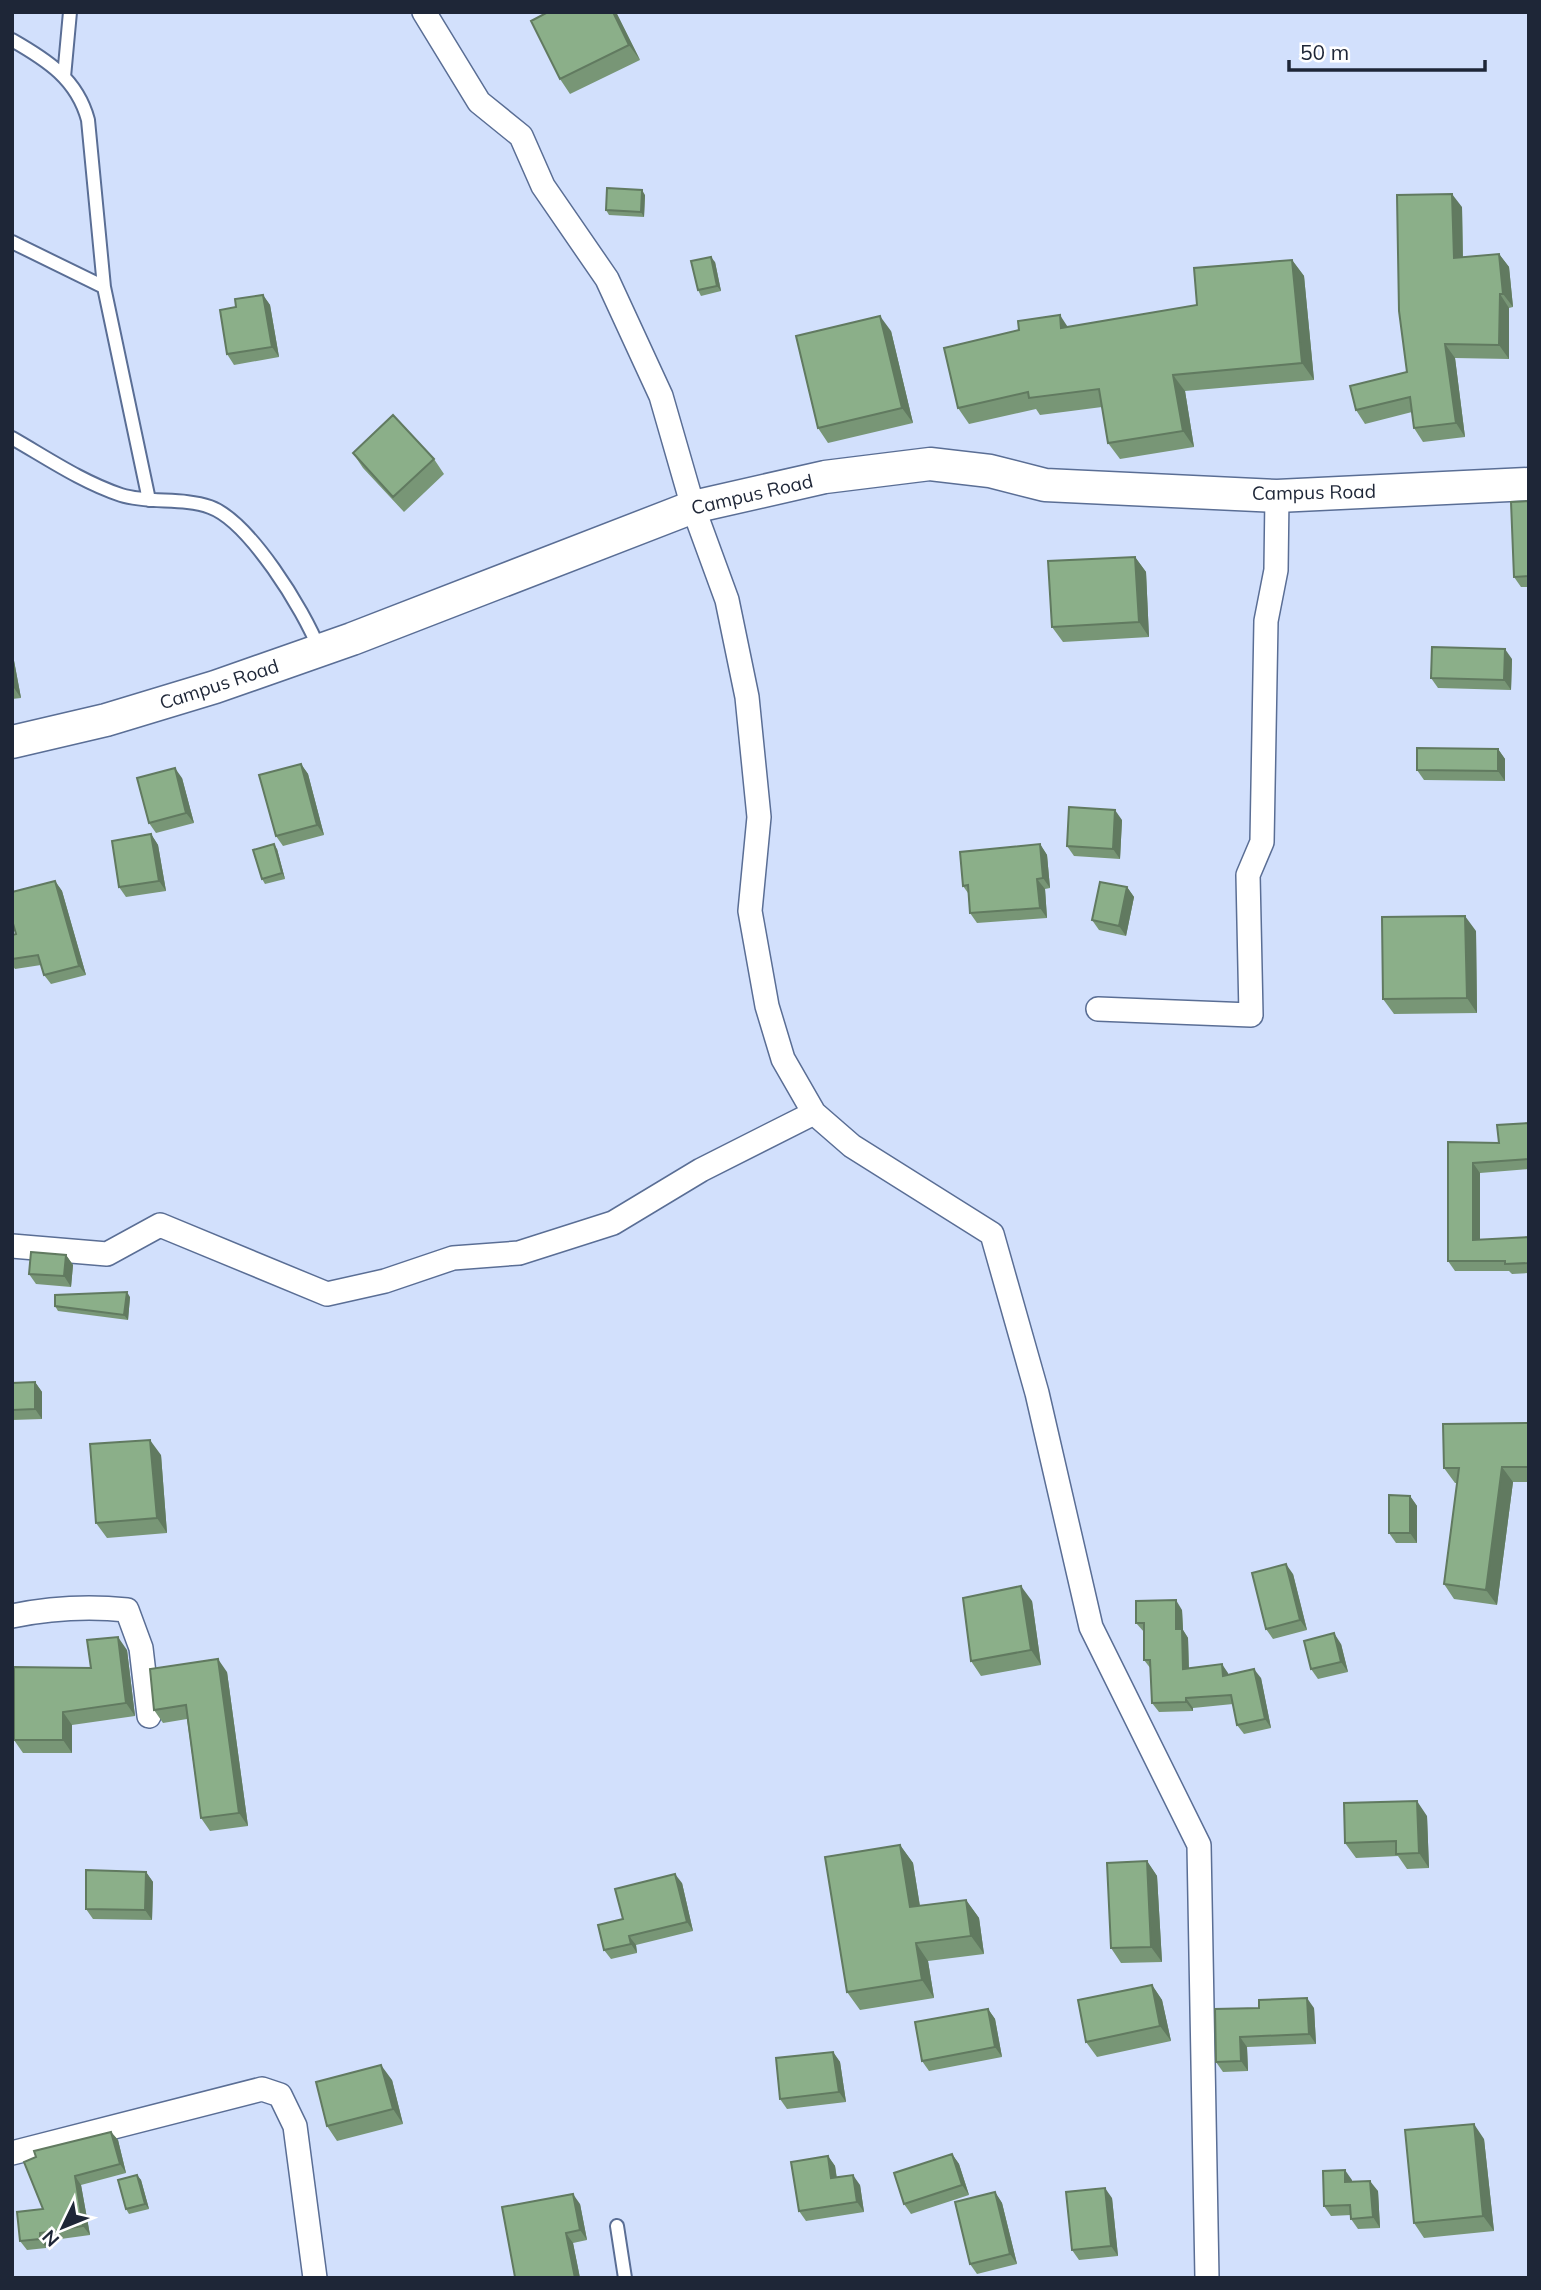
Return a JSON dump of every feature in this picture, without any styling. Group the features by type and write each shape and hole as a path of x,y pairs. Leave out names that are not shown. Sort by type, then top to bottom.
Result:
{"street":[{"path":"424,12 479,102 521,136 543,186 607,279 661,396 693,507 727,600 747,696 759,817 750,911 767,1006 783,1059 814,1113 852,1146 992,1234 1037,1393 1091,1627 1199,1845 1207,2278"},
{"name":"Campus Road","path":"12,741 106,720 215,687 319,651 693,507 825,477 930,464 990,471 1045,485 1277,496 1529,484"},
{"path":"1098,1009 1251,1015 1248,875 1262,842 1266,621 1276,570 1277,496"},
{"path":"12,1246 107,1254 160,1225 327,1294 385,1281 453,1258 519,1253 613,1223 701,1170 814,1113"},
{"path":"12,1616 57,1608 96,1606 127,1610 141,1648 149,1716"},
{"path":"12,2153 262,2089 281,2095 295,2126 315,2278"}],"lane":[{"path":"64,77 70,12"},
{"path":"12,40 50,62 83,101 88,120 104,287 149,500"},
{"path":"12,242 104,287"},
{"path":"12,438 88,480 122,495 149,500 183,501 211,508 244,530 299,608 319,651"},
{"path":"617,2226 625,2278"}],"building":[{"path":"548,12 613,12 629,45 560,79 531,21"},
{"path":"607,188 642,190 641,212 606,210"},
{"path":"1452,194 1454,258 1499,254 1503,294 1500,294 1499,345 1445,344 1456,423 1414,428 1410,397 1356,410 1350,386 1407,372 1399,311 1397,195"},
{"path":"711,257 717,286 698,290 691,261"},
{"path":"1292,260 1302,363 1173,375 1183,431 1108,443 1099,389 1029,398 1028,392 958,408 944,348 1019,330 1018,321 1060,315 1061,328 1197,305 1194,268"},
{"path":"263,295 272,347 227,354 220,310 236,307 235,299"},
{"path":"880,316 902,408 818,428 796,336"},
{"path":"393,415 434,459 393,497 353,453"},
{"path":"1529,501 1529,576 1514,577 1511,502"},
{"path":"1135,557 1139,622 1052,627 1048,561"},
{"path":"1432,647 1505,649 1504,680 1431,678"},
{"path":"1417,748 1498,749 1498,771 1417,770"},
{"path":"301,764 317,825 276,836 259,775"},
{"path":"175,768 186,813 149,823 137,778"},
{"path":"1069,807 1115,810 1113,849 1067,846"},
{"path":"151,834 159,881 119,887 112,841"},
{"path":"274,844 282,873 262,879 253,850"},
{"path":"1040,844 1043,878 1037,879 1040,908 970,913 968,885 963,886 960,852"},
{"path":"55,881 79,966 44,975 38,955 12,959 12,935 16,934 12,920 12,892"},
{"path":"1100,882 1127,887 1119,926 1092,920"},
{"path":"1465,916 1467,998 1383,999 1382,917"},
{"path":"1529,1123 1529,1159 1473,1163 1473,1240 1529,1237 1529,1263 1448,1261 1448,1142 1499,1143 1497,1125"},
{"path":"31,1252 66,1255 64,1276 29,1274"},
{"path":"127,1292 124,1315 55,1306 55,1295"},
{"path":"35,1382 35,1409 12,1410 12,1383"},
{"path":"1529,1423 1529,1467 1502,1467 1486,1590 1444,1584 1459,1468 1444,1468 1443,1424"},
{"path":"150,1440 157,1518 96,1523 90,1444"},
{"path":"1389,1495 1410,1496 1410,1533 1389,1533"},
{"path":"1286,1564 1300,1620 1266,1629 1252,1573"},
{"path":"1021,1586 1031,1650 971,1661 963,1598"},
{"path":"1176,1600 1176,1629 1182,1629 1183,1669 1222,1664 1223,1676 1254,1669 1265,1719 1237,1725 1231,1695 1186,1698 1186,1702 1152,1703 1150,1660 1144,1660 1144,1623 1136,1623 1136,1601"},
{"path":"1334,1633 1341,1662 1311,1669 1304,1641"},
{"path":"118,1637 126,1703 63,1712 63,1740 14,1740 14,1667 91,1668 87,1640"},
{"path":"218,1659 239,1813 201,1818 186,1705 154,1710 150,1669"},
{"path":"1417,1801 1419,1853 1396,1854 1396,1841 1345,1843 1344,1803"},
{"path":"900,1845 910,1907 966,1900 971,1936 916,1943 922,1980 847,1992 825,1857"},
{"path":"1147,1861 1151,1947 1111,1948 1107,1863"},
{"path":"86,1870 146,1872 145,1910 86,1909"},
{"path":"675,1874 687,1922 629,1936 631,1944 604,1950 598,1925 623,1919 615,1889"},
{"path":"1152,1985 1160,2026 1086,2042 1078,2000"},
{"path":"1307,1998 1309,2034 1240,2037 1241,2061 1216,2062 1215,2009 1259,2008 1259,2000"},
{"path":"988,2009 995,2047 922,2061 915,2022"},
{"path":"833,2052 839,2092 780,2099 776,2058"},
{"path":"381,2065 393,2109 327,2126 316,2082"},
{"path":"1474,2124 1483,2216 1414,2223 1405,2130"},
{"path":"111,2132 120,2164 75,2176 83,2226 40,2233 40,2239 20,2241 17,2212 43,2209 24,2162 36,2157 34,2151"},
{"path":"952,2154 962,2185 904,2204 894,2173"},
{"path":"828,2156 831,2178 853,2175 857,2202 799,2211 791,2162"},
{"path":"1345,2170 1345,2182 1370,2181 1373,2217 1351,2219 1350,2205 1324,2206 1323,2171"},
{"path":"137,2175 145,2204 126,2209 118,2180"},
{"path":"1105,2188 1111,2246 1072,2250 1066,2192"},
{"path":"995,2192 1010,2254 970,2264 955,2202"},
{"path":"573,2194 580,2230 566,2233 575,2278 512,2278 515,2277 502,2207"}]}
